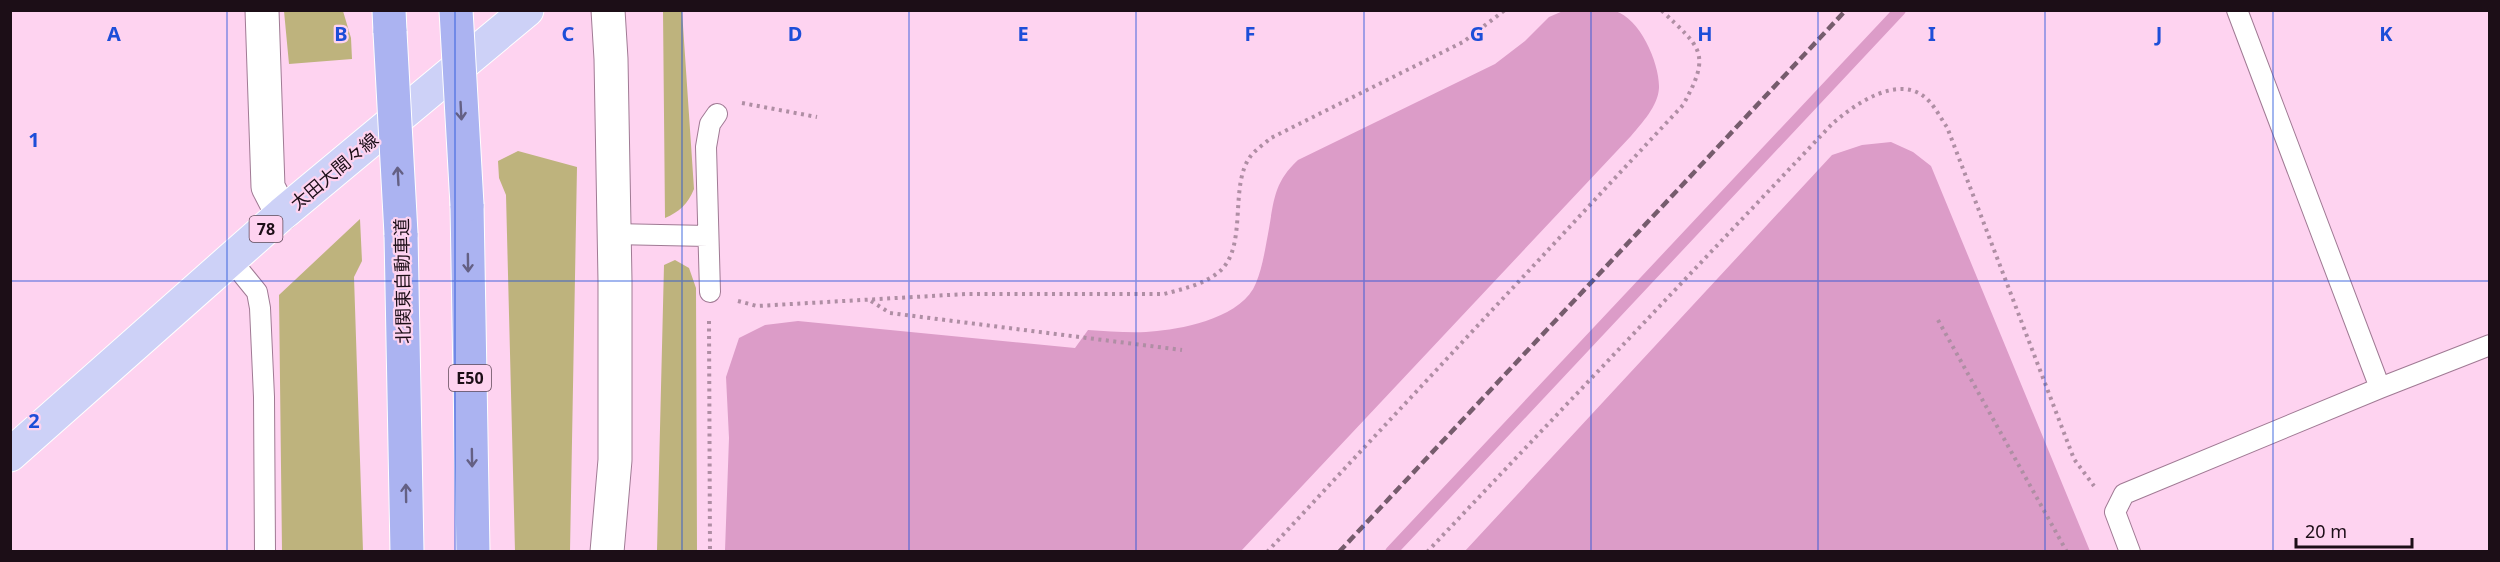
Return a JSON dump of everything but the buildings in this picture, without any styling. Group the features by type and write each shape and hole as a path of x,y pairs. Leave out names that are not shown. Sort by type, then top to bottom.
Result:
{"highway":[{"name":"E50","path":"456,10 467,205 473,552"},
{"name":"北関東自動車道","path":"390,21 401,234 407,552"}],"main road":[{"name":"太田大間々線","path":"10,454 282,214 527,10"}],"street":[{"path":"262,10 268,187 282,214"},
{"path":"607,552 615,460 615,281 608,10"}],"lane":[{"path":"2237,10 2380,388"},
{"path":"710,292 706,147 710,124 717,114"},
{"path":"613,234 708,236"},
{"path":"231,261 256,292 260,308 264,397 265,552"},
{"path":"2130,552 2115,512 2124,494 2490,345"}],"path":[{"path":"711,552 710,292 757,306 966,294 1164,294 1207,280 1221,271 1230,256 1243,175 1250,157 1270,138 1463,42 1505,10"},
{"path":"1267,552 1683,105 1696,81 1700,58 1693,39 1661,10"},
{"path":"1427,552 1832,124 1851,107 1894,90 1910,90 1928,99 1947,127 2074,459 2091,484 2119,504"},
{"path":"717,114 731,105 744,102 818,117"},
{"path":"869,300 890,314 1182,350"},
{"path":"1938,320 2067,552"}],"shaded area":[{"path":"1589,9 1615,11 1633,23 1647,43 1656,67 1659,88 1653,108 1631,136 1241,551 725,551 729,438 726,377 739,338 765,325 798,321 1075,348 1088,330 1148,332 1184,327 1213,318 1239,304 1256,283 1279,185 1298,160 1495,64 1525,41 1549,17 1563,11"},
{"path":"284,11 343,11 351,38 352,59 289,64"},
{"path":"663,11 682,11 694,189 683,207 665,218"},
{"path":"1891,142 1913,152 1931,166 2090,551 1465,551 1832,155 1862,145"},
{"path":"518,151 577,167 570,551 515,551 506,195 499,178 498,161"},
{"path":"360,219 362,261 354,277 363,551 282,551 279,295"},
{"path":"675,260 689,268 696,288 697,551 657,551 664,265"}],"waterway":[{"path":"1391,552 1900,10"}],"railway":[{"path":"1339,552 1846,10"}]}
